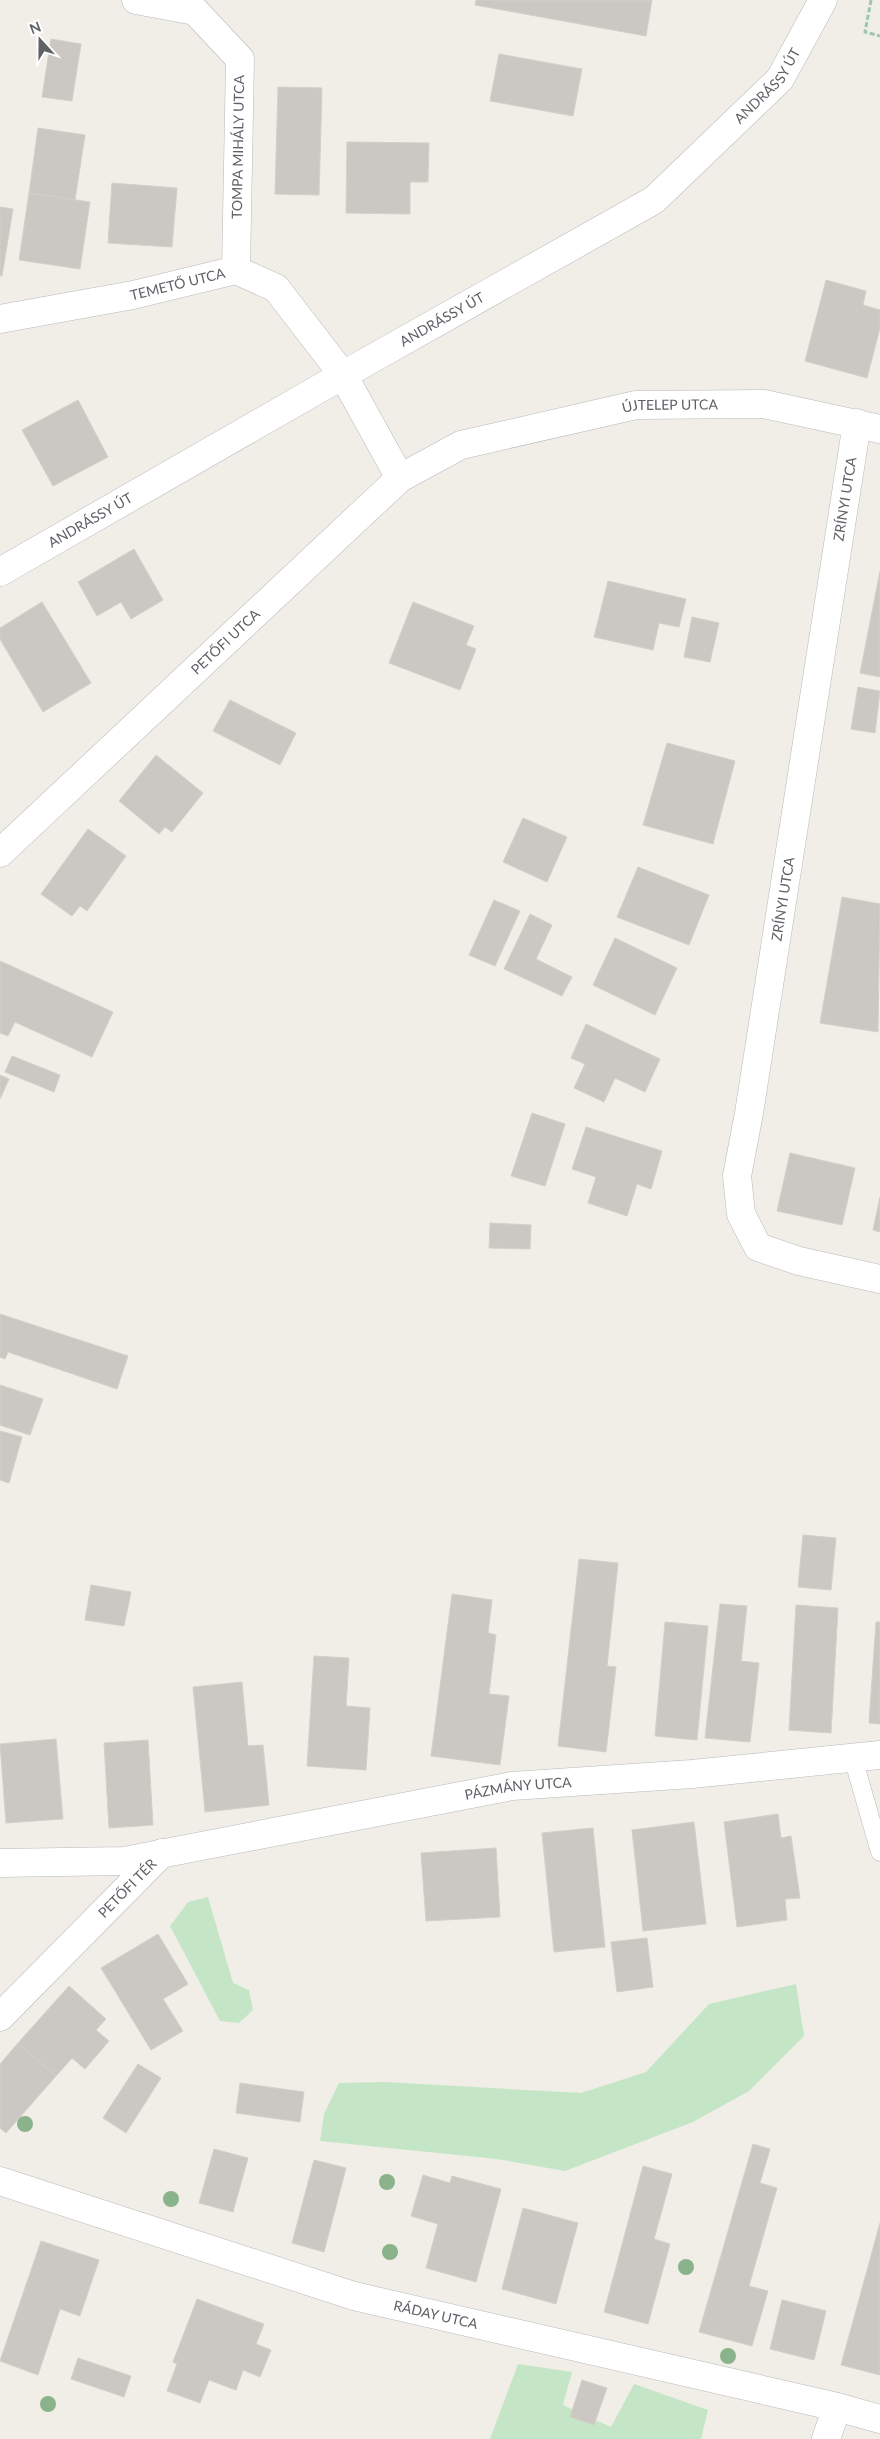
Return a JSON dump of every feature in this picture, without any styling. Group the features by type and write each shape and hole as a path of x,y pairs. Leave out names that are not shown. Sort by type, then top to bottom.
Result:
{"street":[{"name":"TOMPA MIHÁLY UTCA","path":"136,0 195,11 240,59 236,270"},
{"name":"ANDRÁSSY ÚT","path":"0,572 343,375 654,200 780,79 823,0"},
{"name":"TEMETŐ UTCA","path":"0,319 133,295 236,270 276,288 343,375 400,478"},
{"name":"ÚJTELEP UTCA","path":"461,445 636,405 764,404 868,426"},
{"name":"ZRÍNYI UTCA","path":"868,426 738,1176 740,1214 758,1246 799,1261 880,1279"},
{"name":"PETŐFI UTCA","path":"0,853 400,478 461,445"},
{"name":"PÁZMÁNY UTCA","path":"162,1853 334,1822 512,1786 692,1774 880,1755"},
{"name":"PETŐFI TÉR","path":"0,1863 124,1861 162,1853"},
{"name":"PETŐFI TÉR","path":"0,2017 162,1853"},
{"name":"RÁDAY UTCA","path":"0,2181 354,2296 837,2407 880,2419"},
{"path":"826,2439 837,2407"}],"lane":[{"path":"853,1758 880,1852"}],"path":[{"path":"871,0 865,32 880,36"}],"green space":[{"path":"208,1897 233,1983 249,1990 253,2010 239,2023 220,2021 170,1926 188,1902"},
{"path":"796,1984 804,2036 749,2091 693,2122 565,2171 497,2159 320,2141 324,2114 339,2083 385,2082 581,2093 646,2072 709,2004"},
{"path":"518,2364 572,2372 563,2405 611,2427 634,2384 708,2410 701,2439 490,2439"}],"building":[{"path":"476,0 652,0 646,36 475,5"},
{"path":"51,39 81,44 72,101 42,97"},
{"path":"499,54 582,69 573,116 490,101"},
{"path":"278,87 322,88 319,195 275,194"},
{"path":"38,128 85,135 75,200 29,193"},
{"path":"347,142 429,143 428,182 410,182 410,214 346,213"},
{"path":"112,183 177,188 172,247 108,243"},
{"path":"29,193 90,202 80,269 19,260"},
{"path":"0,207 13,209 2,276 0,276"},
{"path":"826,280 866,291 863,305 880,310 880,328 867,378 805,361"},
{"path":"78,400 108,457 53,486 22,430"},
{"path":"134,549 163,600 131,619 121,602 97,616 78,582"},
{"path":"880,571 880,677 860,673"},
{"path":"608,581 686,599 679,627 659,623 653,650 594,637"},
{"path":"42,602 91,683 43,712 0,639 0,628"},
{"path":"413,602 474,626 466,645 476,649 460,690 389,663"},
{"path":"692,617 719,623 710,662 684,657"},
{"path":"858,687 880,691 875,733 851,729"},
{"path":"230,700 296,733 280,765 213,731"},
{"path":"667,743 735,761 713,844 643,825"},
{"path":"156,755 203,793 172,832 165,827 159,834 119,801"},
{"path":"523,818 567,837 547,882 503,862"},
{"path":"88,829 126,856 87,911 80,906 72,916 41,894"},
{"path":"638,867 709,895 689,945 617,917"},
{"path":"842,897 880,904 878,1032 820,1023"},
{"path":"494,900 520,911 495,966 469,955"},
{"path":"530,914 552,925 536,959 572,977 562,996 504,969"},
{"path":"615,938 677,968 655,1015 593,985"},
{"path":"0,961 113,1012 92,1057 15,1022 8,1036 0,1033"},
{"path":"586,1024 660,1059 645,1092 615,1078 604,1102 574,1088 585,1064 571,1058"},
{"path":"12,1056 60,1075 54,1092 5,1072"},
{"path":"0,1075 9,1079 0,1099"},
{"path":"532,1113 565,1124 545,1186 511,1176"},
{"path":"586,1127 662,1151 651,1189 637,1184 627,1216 588,1203 596,1177 572,1169"},
{"path":"790,1153 855,1168 842,1225 777,1211"},
{"path":"880,1197 880,1232 873,1230"},
{"path":"490,1223 531,1225 530,1249 489,1248"},
{"path":"0,1314 128,1356 117,1389 8,1352 5,1359 0,1357"},
{"path":"0,1385 43,1399 30,1435 0,1425"},
{"path":"0,1431 22,1437 9,1483 0,1480"},
{"path":"803,1535 836,1538 831,1590 798,1587"},
{"path":"579,1559 618,1563 607,1666 616,1667 606,1752 558,1746"},
{"path":"91,1585 131,1592 124,1626 85,1620"},
{"path":"452,1594 492,1600 488,1633 496,1635 489,1694 509,1696 500,1765 431,1756"},
{"path":"720,1604 747,1606 741,1661 759,1663 750,1742 705,1738"},
{"path":"796,1605 838,1608 831,1733 789,1730"},
{"path":"665,1622 708,1626 697,1740 655,1736"},
{"path":"876,1622 880,1622 880,1724 869,1723"},
{"path":"314,1656 349,1658 346,1706 370,1708 366,1770 307,1766"},
{"path":"242,1682 248,1746 263,1745 269,1805 205,1812 193,1687"},
{"path":"56,1739 63,1819 6,1823 0,1744"},
{"path":"148,1740 153,1825 109,1828 104,1743"},
{"path":"778,1814 781,1838 791,1836 800,1898 785,1899 787,1920 737,1927 724,1822"},
{"path":"694,1822 706,1924 643,1931 632,1830"},
{"path":"593,1828 605,1947 554,1952 542,1833"},
{"path":"496,1848 500,1917 426,1921 421,1853"},
{"path":"158,1934 188,1984 163,1999 183,2031 151,2050 101,1968"},
{"path":"647,1938 653,1987 617,1992 611,1942"},
{"path":"69,1986 106,2019 96,2030 109,2041 85,2069 72,2058 56,2076 18,2043"},
{"path":"18,2043 56,2076 6,2133 0,2128 0,2064"},
{"path":"138,2064 161,2078 126,2133 103,2118"},
{"path":"240,2083 304,2092 300,2122 236,2113"},
{"path":"753,2144 770,2149 760,2183 777,2188 749,2286 768,2291 752,2346 699,2332"},
{"path":"214,2149 248,2158 233,2212 199,2203"},
{"path":"314,2160 346,2168 324,2252 292,2243"},
{"path":"643,2166 672,2174 654,2239 670,2244 648,2324 604,2312"},
{"path":"423,2175 450,2183 452,2176 501,2189 476,2282 426,2268 438,2224 411,2216"},
{"path":"523,2208 578,2223 556,2304 502,2289"},
{"path":"880,2223 880,2375 841,2365"},
{"path":"41,2241 99,2260 80,2316 60,2309 38,2375 0,2361"},
{"path":"197,2299 264,2324 256,2344 271,2350 260,2377 243,2370 236,2390 209,2380 200,2403 167,2391 177,2364 173,2362"},
{"path":"782,2300 826,2311 814,2360 770,2349"},
{"path":"78,2358 131,2376 124,2397 71,2379"},
{"path":"582,2380 607,2388 594,2425 570,2417"}]}
